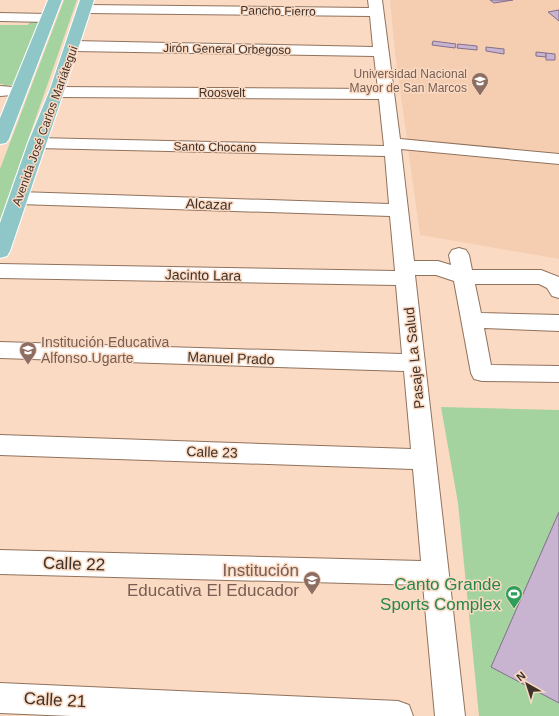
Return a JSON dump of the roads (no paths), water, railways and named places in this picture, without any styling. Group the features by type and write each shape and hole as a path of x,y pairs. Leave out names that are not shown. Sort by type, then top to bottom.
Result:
{"main road":[{"path":"0,139 55,0"},
{"name":"Avenida José Carlos Mariátegui","path":"0,251 37,143 57,92 86,4"}],"street":[{"name":"Pancho Fierro","path":"86,4 375,6"},
{"name":"Pasaje La Salud","path":"375,6 393,147 450,716"},
{"path":"0,17 48,18"},
{"name":"Jirón General Orbegoso","path":"73,46 381,52"},
{"path":"0,91 19,91"},
{"name":"Roosvelt","path":"57,92 387,94"},
{"name":"Santo Chocano","path":"37,143 393,147 559,158"},
{"name":"Alcazar","path":"19,198 399,210"},
{"path":"459,255 482,373 559,374"},
{"name":"Jacinto Lara","path":"0,271 406,273 438,268 463,277 541,277 552,281 558,286 559,291"},
{"path":"472,320 559,323"},
{"name":"Manuel Prado","path":"0,350 415,363"},
{"name":"Calle 23","path":"0,445 424,459"},
{"name":"Calle 22","path":"0,562 436,573"},
{"name":"Calle 21","path":"0,698 398,716"}],"place":[{"name":"Universidad Nacional Mayor de San Marcos","path":"480,96"},
{"name":"Institución Educativa Alfonso Ugarte","path":"28,365"},
{"name":"Institución Educativa El Educador","path":"312,595"},
{"name":"Canto Grande Sports Complex","path":"514,609"}]}
